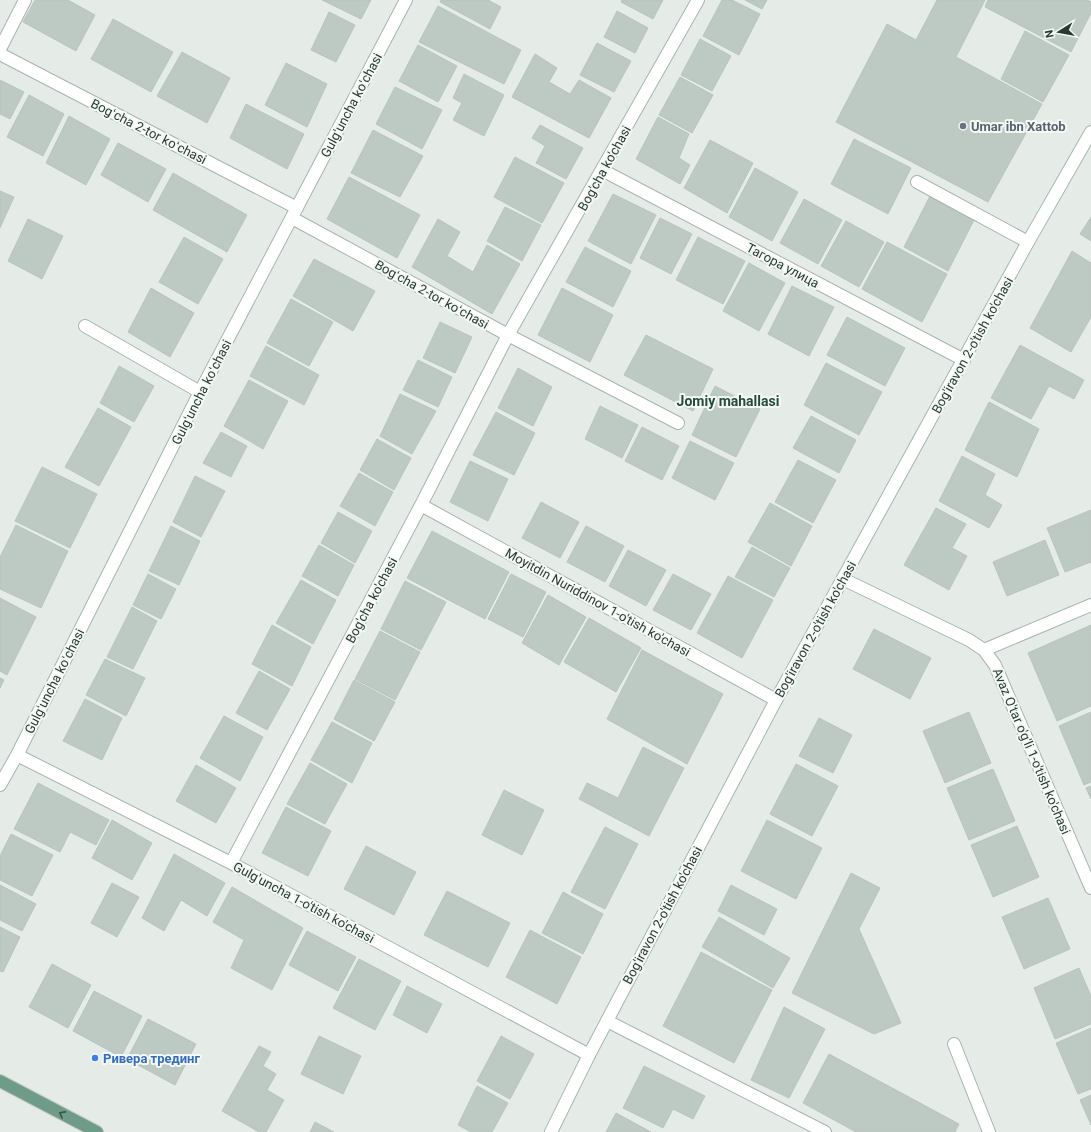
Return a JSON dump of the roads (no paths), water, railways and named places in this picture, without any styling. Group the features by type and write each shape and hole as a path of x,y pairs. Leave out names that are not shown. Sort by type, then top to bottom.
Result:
{"main road":[{"path":"0,1081 97,1132"}],"street":[{"path":"0,49 25,0"},
{"name":"Gulgʻuncha koʻchasi","path":"0,785 17,755 200,392 406,0"},
{"name":"Bog'cha ko'chasi","path":"231,863 421,505 508,335 698,0"},
{"name":"Bogʻcha 2-tor koʻchasi","path":"0,54 295,213 508,335"},
{"name":"Bog'iravon 2-o'tish ko'chasi","path":"551,1132 607,1020 776,700 1028,242 1091,132"},
{"name":"Тагора улица","path":"602,170 964,360"},
{"path":"917,182 1028,242"},
{"path":"85,326 200,392"},
{"path":"508,335 678,423"},
{"name":"Moyitdin Nuriddinov 1-o'tish ko'chasi","path":"421,505 776,700"},
{"name":"Avaz O'tar o'g'li 1-o'tish ko'chasi","path":"843,579 969,640 984,650 995,665 1091,888"},
{"path":"984,650 1091,605"},
{"name":"Gulg'uncha 1-o'tish ko'chasi","path":"17,755 231,863 589,1055"},
{"path":"607,1020 825,1132"},
{"path":"954,1044 989,1132"}],"place":[{"name":"Umar ibn Xattob","path":"963,126"},
{"name":"Ривера трединг","path":"95,1058"}],"district":[{"name":"Jomiy mahallasi","path":"728,401"}]}
